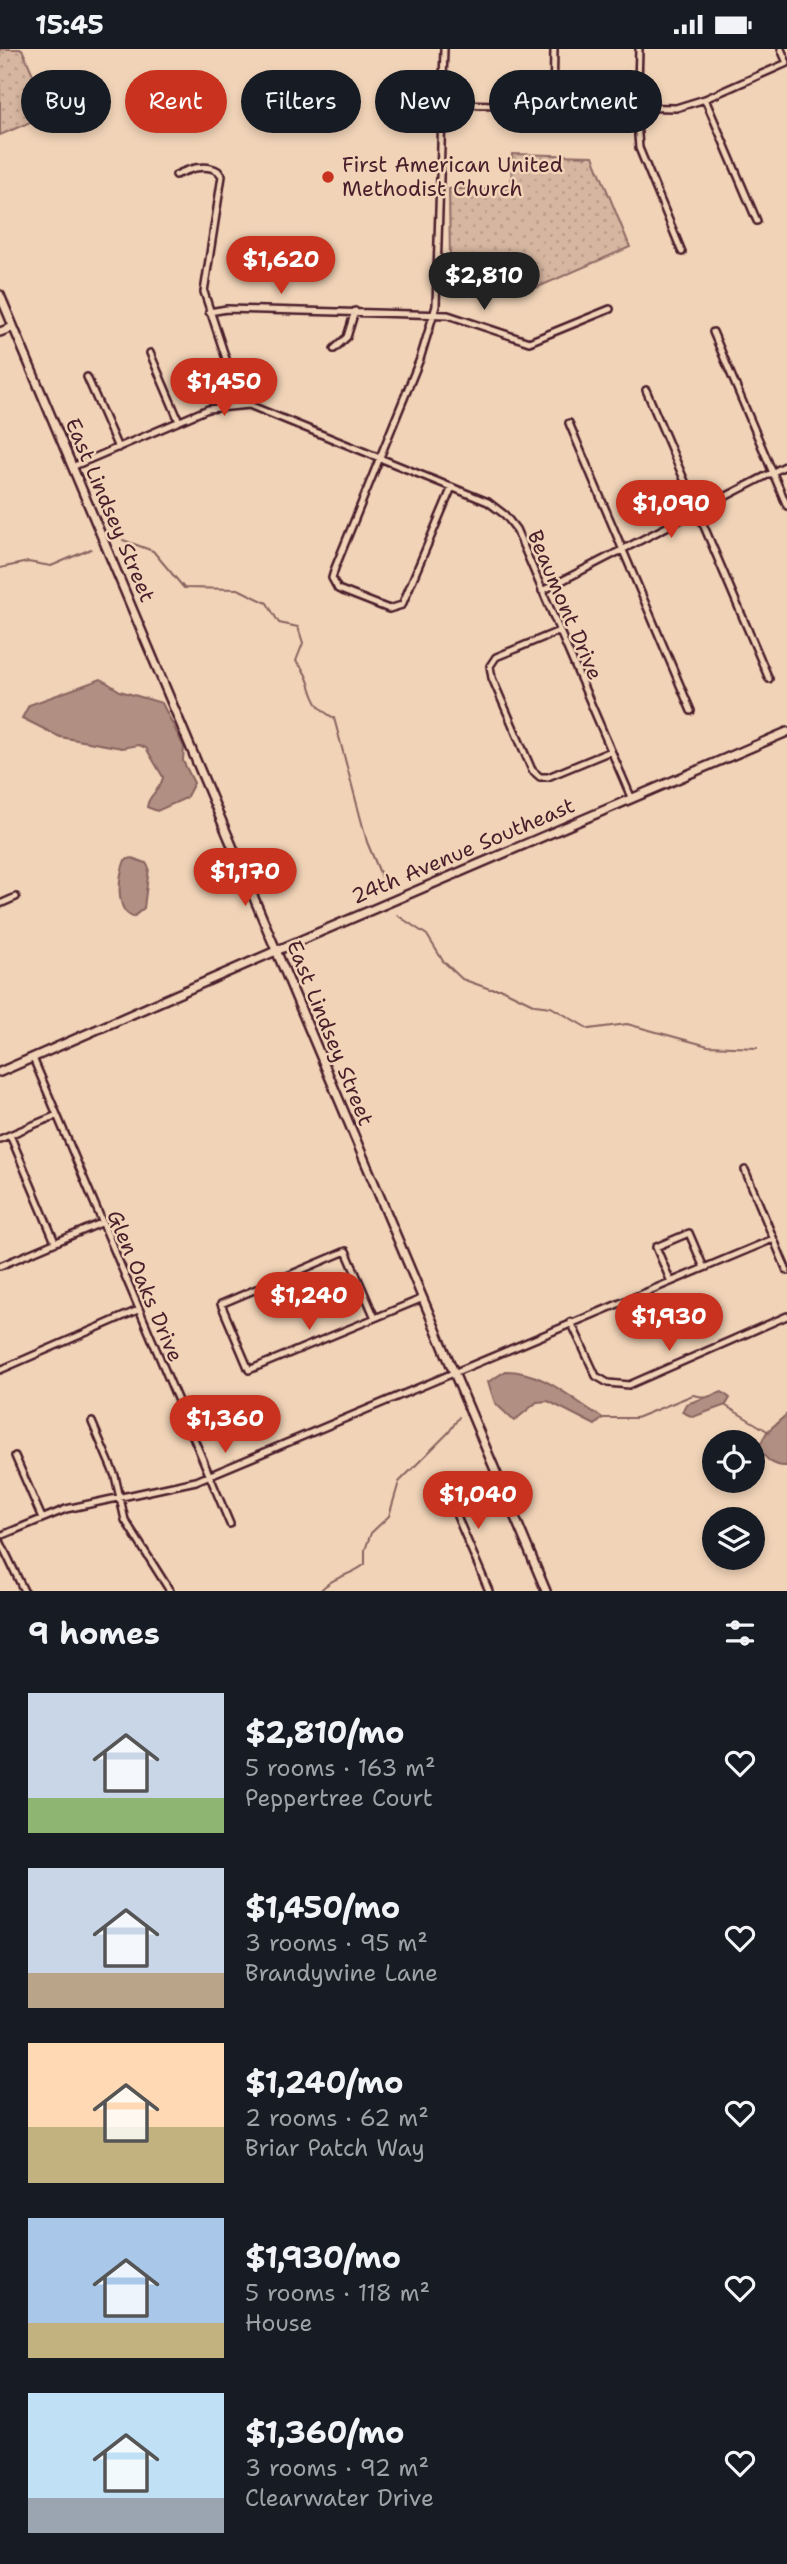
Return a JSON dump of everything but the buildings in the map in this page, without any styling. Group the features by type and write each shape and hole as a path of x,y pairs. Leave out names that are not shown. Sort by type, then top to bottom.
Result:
{"street":[{"path":"443,70 444,49"},
{"path":"554,49 554,70"},
{"path":"639,49 639,70"},
{"path":"662,108 676,108 705,99 787,63 781,49"},
{"path":"705,99 757,221"},
{"path":"441,133 434,314 427,339 333,574 338,589 389,609 402,605 452,487"},
{"path":"640,133 641,156 682,252"},
{"path":"72,467 214,407 234,404 231,374 204,292 222,176 218,170 208,167 190,169 176,175"},
{"name":"East Lindsey Street","path":"0,295 546,1591"},
{"path":"209,312 228,309 434,314 459,317 510,338 529,342 610,309"},
{"path":"334,349 347,337 355,311"},
{"path":"0,332 13,327"},
{"path":"713,332 787,506"},
{"path":"150,353 179,421"},
{"path":"87,377 117,448"},
{"path":"646,390 769,679"},
{"name":"Beaumont Drive","path":"234,404 254,406 379,456 488,502 505,515 516,529 631,797"},
{"path":"569,423 691,711"},
{"path":"542,591 787,465"},
{"path":"559,631 493,660 490,674 532,770 540,777 548,777 611,751"},
{"name":"24th Avenue Southeast","path":"0,1072 631,797 787,732"},
{"path":"0,904 16,897"},
{"name":"Glen Oaks Drive","path":"33,1058 230,1524"},
{"path":"0,1139 57,1115"},
{"path":"10,1135 55,1242"},
{"path":"744,1170 787,1271"},
{"path":"0,1266 101,1223"},
{"path":"671,1282 656,1247 689,1233 704,1268"},
{"path":"0,1536 66,1509 185,1485 774,1239"},
{"path":"375,1318 346,1251 221,1304 249,1370 375,1318 421,1299"},
{"path":"0,1370 138,1310"},
{"path":"571,1322 596,1377 619,1386 629,1385 787,1316"},
{"path":"92,1422 113,1470 125,1520 170,1591"},
{"path":"15,1456 42,1518"},
{"path":"440,1495 450,1500 489,1591"},
{"path":"0,1541 24,1591"}],"shaded area":[{"path":"0,49 22,49 31,70 21,70 21,126 0,135"},
{"path":"512,154 593,156 630,247 529,291 450,263 449,189 511,189"},
{"path":"101,679 120,691 162,703 184,747 183,761 194,783 186,798 157,811 147,807 163,777 146,748 139,745 122,748 60,737 22,718 29,705"},
{"path":"132,858 146,863 149,868 144,908 133,917 123,907 120,891 125,860"},
{"path":"506,1371 520,1372 545,1381 603,1418 595,1425 548,1401 537,1402 514,1421 495,1403 488,1382"},
{"path":"722,1392 730,1398 726,1405 693,1417 682,1412 686,1404"},
{"path":"787,1414 787,1466 778,1465 765,1456 767,1432"}],"waterway":[{"path":"123,540 153,551 184,588 238,589 267,603 279,623 298,627 303,643 296,661 307,677 318,705 334,718 367,842 385,885"},
{"path":"0,568 28,562 51,566 91,549"},
{"path":"397,915 427,935 443,961 462,979 490,989 502,989 535,1005 551,1007 589,1029 627,1024 708,1046 757,1048"},
{"path":"603,1418 636,1418 693,1395 704,1397"},
{"path":"726,1406 769,1432"},
{"path":"320,1591 365,1564 365,1550 371,1533 389,1516 399,1482 449,1432 459,1417"}],"place":[{"name":"First American United Methodist Church","path":"328,177"}]}
